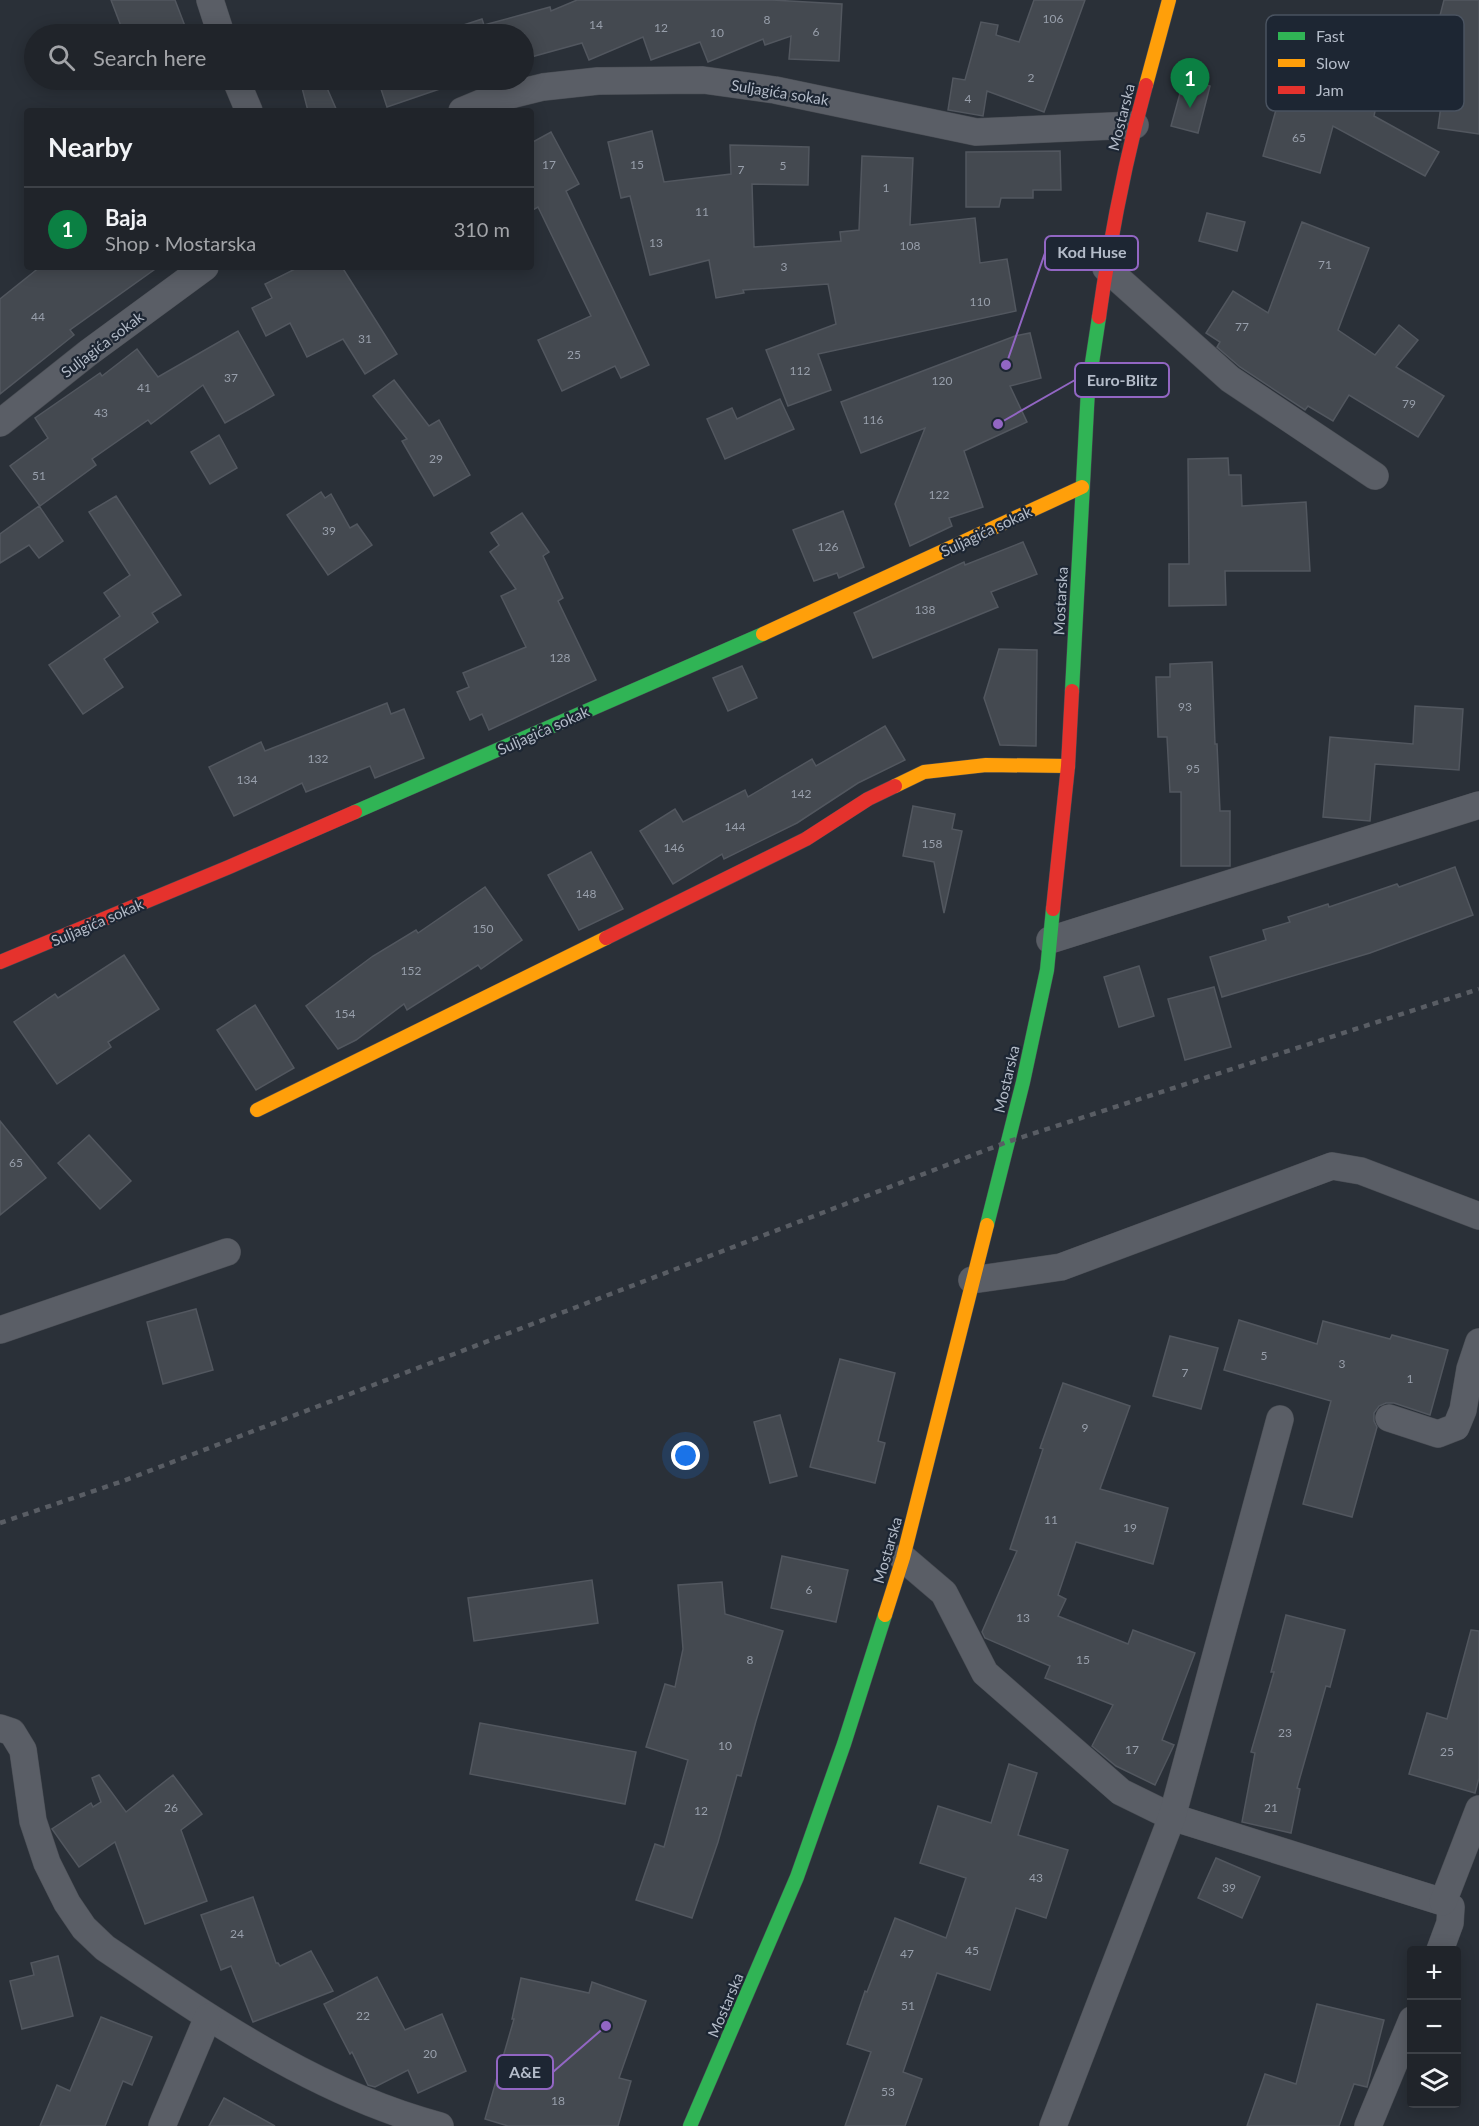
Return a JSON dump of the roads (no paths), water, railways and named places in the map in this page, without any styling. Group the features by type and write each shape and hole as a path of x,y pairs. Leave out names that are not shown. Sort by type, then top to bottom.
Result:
{"main road":[{"name":"Mostarska","path":"690,2126 797,1877 844,1744 903,1558 1023,1082 1047,970 1068,766 1088,389 1106,268 1135,125 1169,0"},
{"name":"Suljagića sokak","path":"0,962 239,862 774,629 1082,487"},
{"path":"257,1110 806,839 868,799 924,772 986,765 1068,766"}],"street":[{"path":"210,0 218,24"},
{"name":"Suljagića sokak","path":"534,89 598,81 703,80 775,90 976,132 1135,125"},
{"path":"240,90 248,108"},
{"name":"Suljagića sokak","path":"469,108 486,101 531,90"},
{"path":"1106,268 1230,380 1375,476"},
{"name":"Suljagića sokak","path":"0,423 88,353 201,270"},
{"path":"1050,940 1479,805"},
{"path":"972,1280 1061,1267 1332,1166 1361,1171 1479,1216"},
{"path":"0,1330 227,1252"},
{"path":"1389,1418 1438,1434 1456,1427 1463,1410 1470,1369 1479,1342"},
{"path":"1053,2126 1172,1817 1280,1419"},
{"path":"903,1558 944,1593 985,1673 1121,1792 1172,1817 1443,1902 1451,1907 1450,1923 1441,1946"},
{"path":"0,1728 12,1732 23,1750 33,1821 47,1863 67,1903 84,1928 105,1948 262,2051 342,2092 440,2126"},
{"path":"1443,1902 1479,1809"},
{"path":"162,2126 208,2017"},
{"path":"1368,2126 1407,2032"}],"railway":[{"path":"0,1523 123,1481 1007,1142 1479,989"}],"place":[{"name":"Baja","path":"1190,108"},
{"name":"Kod Huse","path":"1006,365"},
{"name":"Euro-Blitz","path":"998,424"},
{"name":"A&E","path":"606,2026"}]}
